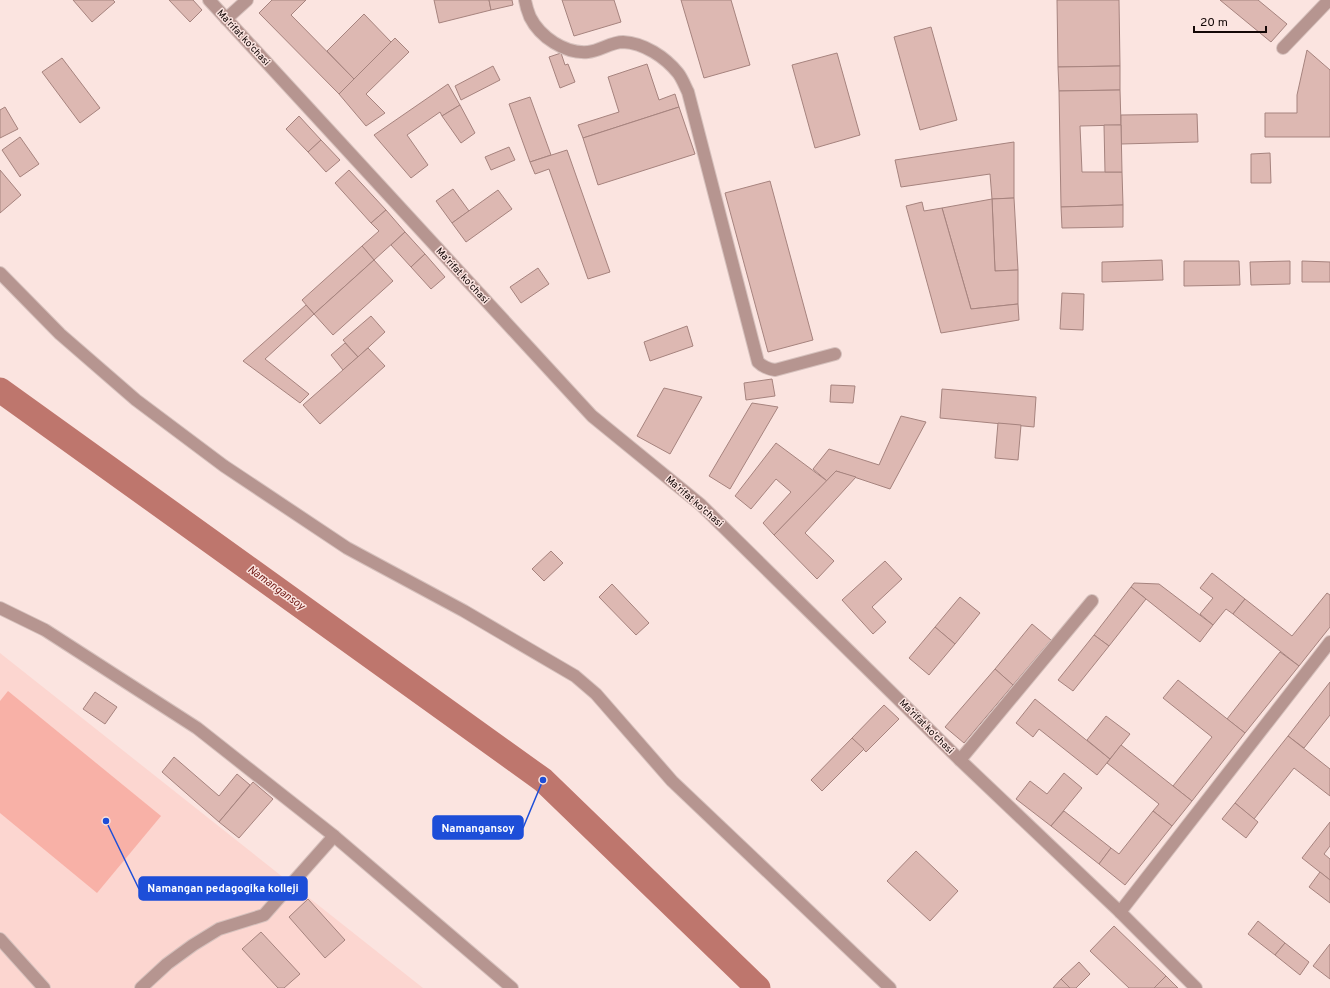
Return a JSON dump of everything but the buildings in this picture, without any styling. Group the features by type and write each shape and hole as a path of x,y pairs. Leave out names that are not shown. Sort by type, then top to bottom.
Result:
{"street":[{"name":"Maʼrifat ko'chasi","path":"209,0 592,416 701,505 960,760 1120,912 1196,988"},
{"path":"226,19 247,0"},
{"path":"525,0 531,18 542,32 559,46 587,52 623,42 654,51 678,73 688,92 758,362 762,366 775,370 835,354"},
{"path":"1283,48 1329,0"},
{"path":"0,272 60,334 136,400 224,466 347,548 464,611 575,676 596,694 672,781 890,988"},
{"path":"960,760 1092,601"},
{"path":"0,608 45,630 197,728 334,836 512,988"},
{"path":"1120,912 1330,642"},
{"path":"141,988 174,959 219,929 264,915 334,836"},
{"path":"0,939 44,988"}],"shaded area":[{"path":"0,653 423,988 0,988"},
{"path":"8,691 161,816 97,893 0,813 0,701"}],"waterway":[{"name":"Namangansoy","path":"0,390 543,780 758,988"}],"place":[{"name":"Namangansoy","path":"543,780"},
{"name":"Namangan pedagogika kolleji","path":"106,821"}]}
